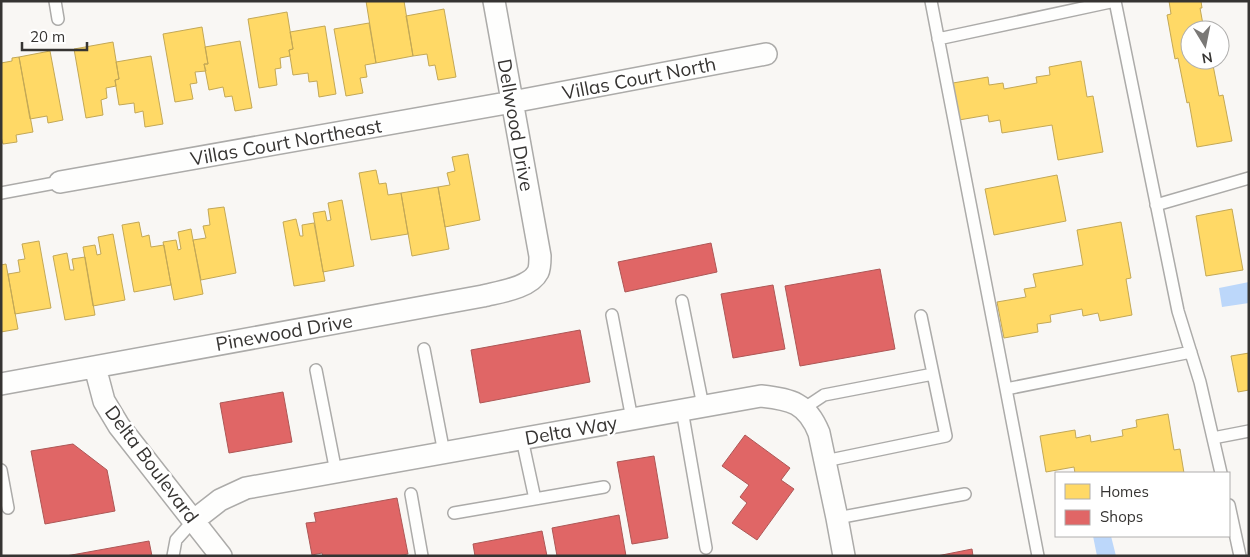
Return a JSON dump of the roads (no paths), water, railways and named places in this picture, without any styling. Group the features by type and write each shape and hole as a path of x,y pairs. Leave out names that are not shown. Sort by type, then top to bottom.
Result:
{"street":[{"name":"Dellwood Drive","path":"494,1 539,249"},
{"name":"Villas Court North","path":"512,102 766,54"},
{"name":"Villas Court Northeast","path":"60,182 512,102"},
{"name":"Pinewood Drive","path":"1,384 483,296 518,287 534,278 538,271 539,249"},
{"name":"Delta Boulevard","path":"95,367 104,401 119,426 221,556"},
{"name":"Delta Way","path":"193,520 220,500 246,488 761,396 784,398 796,403 808,412 815,422 819,433 844,556"}],"lane":[{"path":"55,1 58,19"},
{"path":"931,1 1038,556"},
{"path":"938,39 1115,1 1178,311 1200,382 1221,472"},
{"path":"1156,205 1249,178"},
{"path":"1,193 60,182"},
{"path":"682,301 703,406"},
{"path":"612,315 632,419"},
{"path":"825,461 946,436 921,316"},
{"path":"424,349 444,453"},
{"path":"1006,388 1190,352"},
{"path":"316,370 336,472"},
{"path":"803,409 824,394 933,374"},
{"path":"682,410 706,548"},
{"path":"1213,438 1249,432"},
{"path":"522,439 535,499"},
{"path":"1,470 8,508"},
{"path":"454,513 604,486"},
{"path":"411,494 422,556"},
{"path":"837,518 965,494"},
{"path":"1230,510 1240,556"},
{"path":"173,556 176,540 193,520"}],"water":[{"path":"1249,282 1249,303 1222,307 1219,288"},
{"path":"1093,537 1111,537 1116,556 1097,556"}]}
